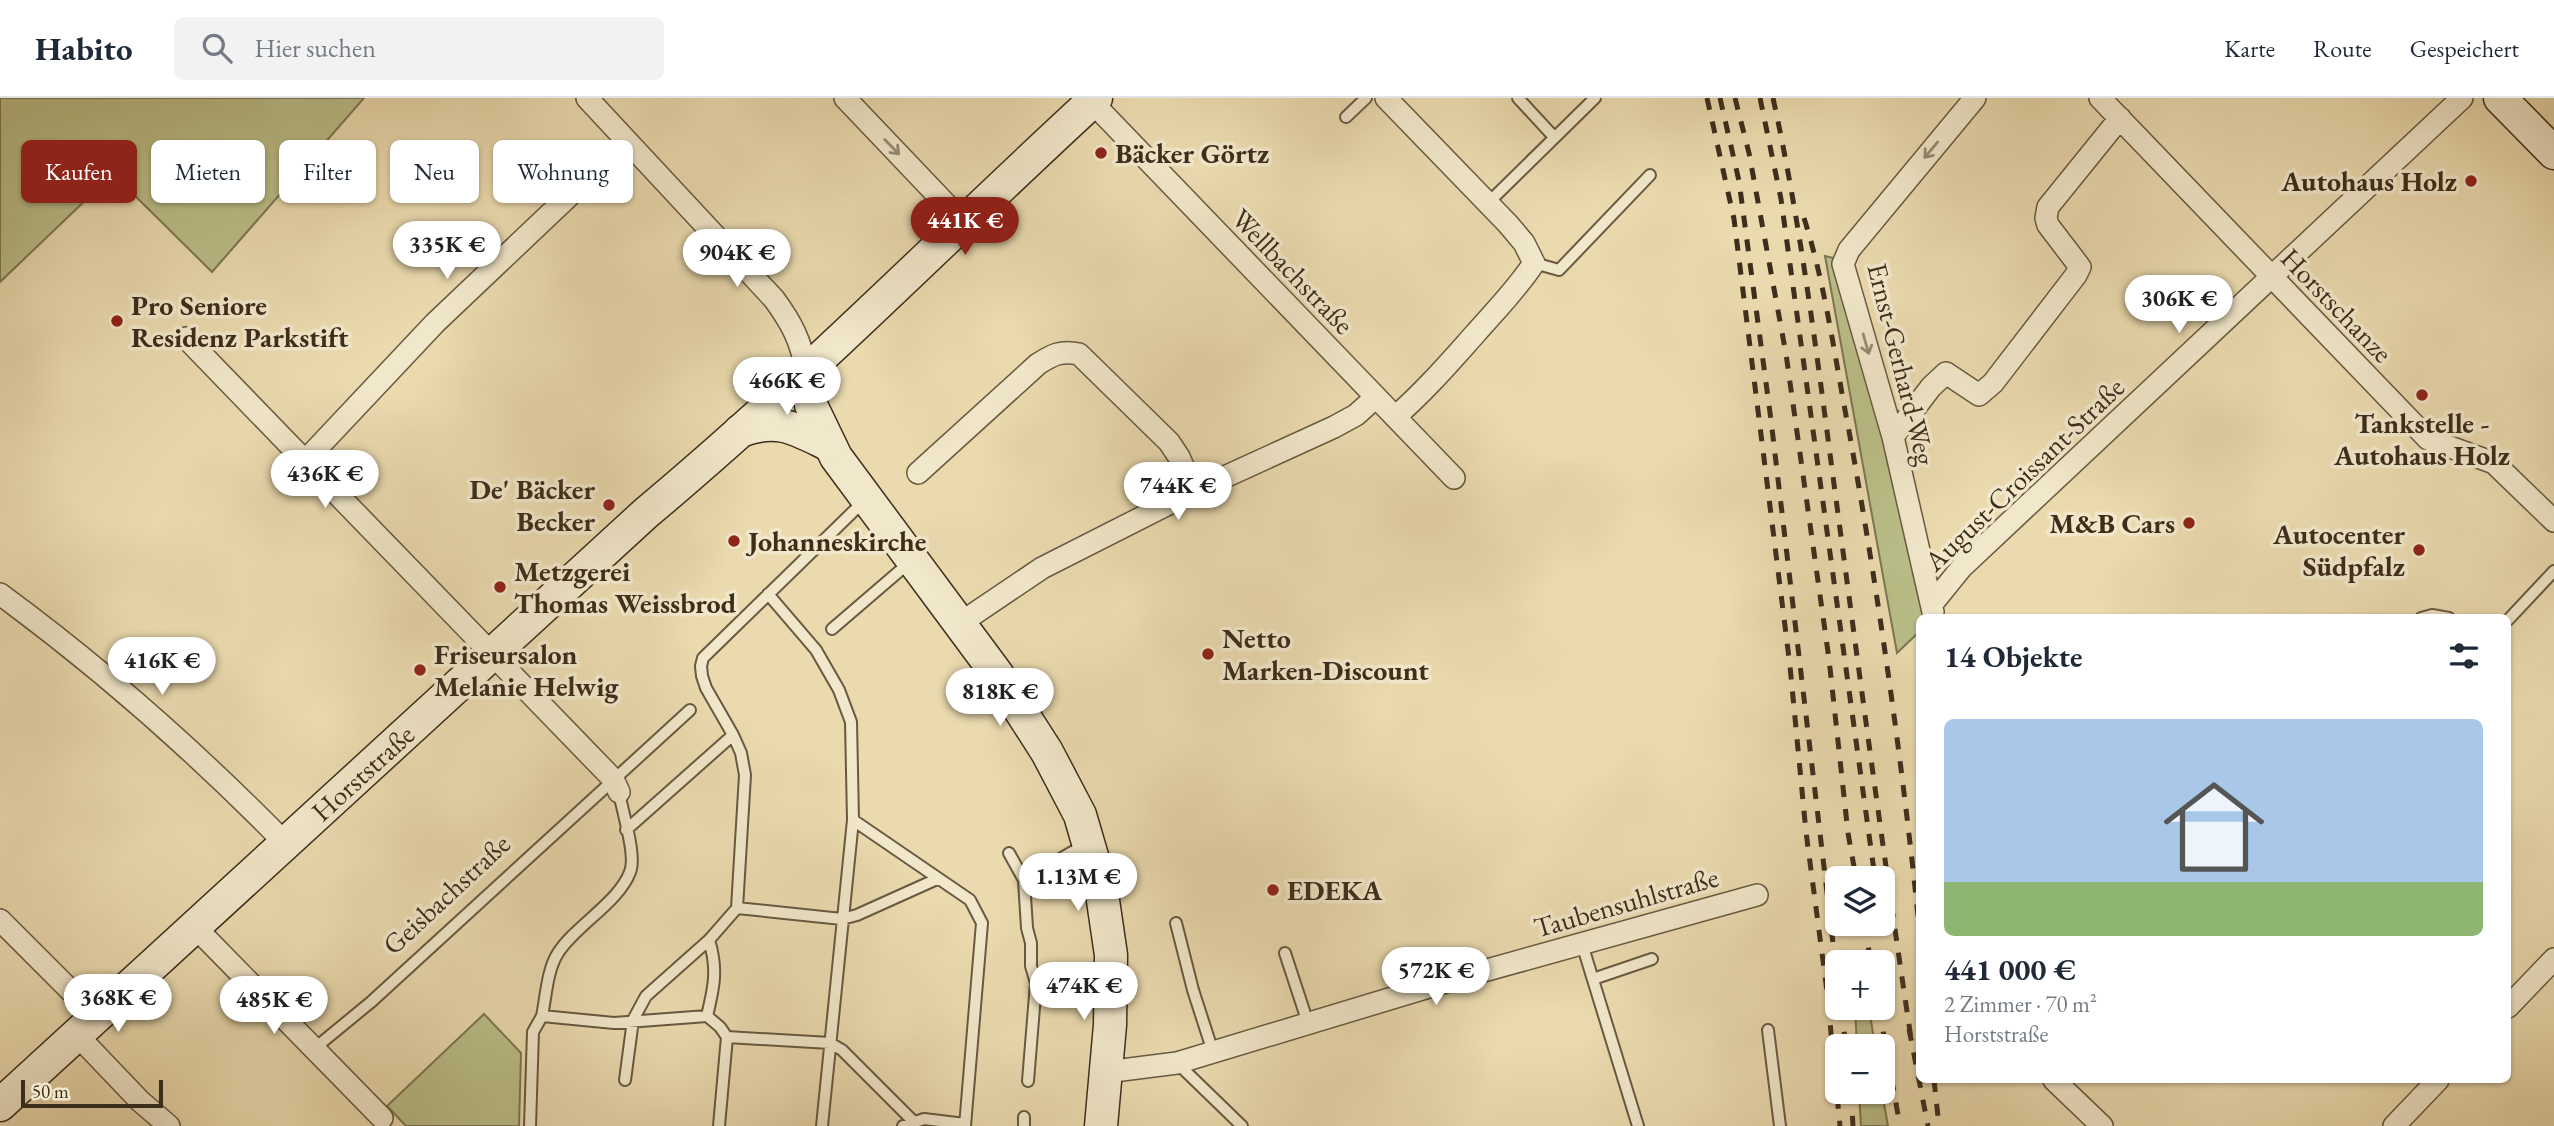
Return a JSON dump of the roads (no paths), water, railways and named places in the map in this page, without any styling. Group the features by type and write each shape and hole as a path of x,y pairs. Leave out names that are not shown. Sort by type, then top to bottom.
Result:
{"street":[{"path":"587,98 626,140"},
{"path":"845,98 963,222"},
{"path":"1386,98 1489,203 1524,243 1534,263 1523,280 1473,336 1395,417"},
{"name":"Ernst-Gerhard-Weg","path":"1933,611 1893,437 1843,264 1849,250 1975,98"},
{"name":"Horstschanze","path":"2100,98 2427,439 2494,463 2554,521"},
{"name":"August-Croissant-Straße","path":"1933,611 1962,567 2462,98"},
{"path":"2500,98 2554,153"},
{"name":"Horststraße","path":"0,1105 646,513 806,372 1092,99"},
{"name":"Wellbachstraße","path":"1092,99 1454,478"},
{"path":"1893,437 1931,387 1946,373 1979,395 1993,383 2076,275 2080,267 2048,225 2048,207 2120,118"},
{"path":"633,147 782,310 800,342 811,405 829,444 866,499 997,674 1047,751 1080,815 1101,887 1111,955 1107,1072 1101,1126"},
{"path":"306,460 444,314 561,203"},
{"path":"186,338 616,786"},
{"path":"918,473 1038,365 1054,353 1068,351 1079,354 1169,442 1194,491"},
{"path":"959,624 1042,568 1194,491 1334,428 1356,415 1376,397"},
{"path":"740,431 776,423 798,429 829,444"},
{"path":"0,594 101,673 178,739 286,844"},
{"name":"Taubensuhlstraße","path":"1107,1072 1177,1063 1756,895"},
{"path":"0,920 87,1026 158,1120"},
{"path":"195,927 315,1048 384,1123"},
{"path":"2511,1004 2554,959"},
{"path":"2057,1083 2102,1126"},
{"path":"2394,1126 2435,1083"}],"lane":[{"path":"1346,117 1366,98"},
{"path":"1518,98 1554,137"},
{"path":"1489,203 1595,98"},
{"path":"1534,263 1559,270 1650,175"},
{"path":"625,1080 633,1020 646,996 709,940 737,908 745,775 741,753 706,688 701,666 709,650 866,499"},
{"path":"832,629 912,560"},
{"path":"2511,616 2554,571"},
{"path":"768,594 816,650 839,690 851,722 853,820 822,1126"},
{"name":"Geisbachstraße","path":"315,1048 616,786 690,710"},
{"path":"626,830 733,735"},
{"path":"530,1126 533,1032 542,1016 558,954 622,886 631,871 631,855 616,786"},
{"path":"727,1037 830,1043 842,1050 908,1123 924,1119 965,1125 982,923 970,900 853,820"},
{"path":"1024,880 1072,852 1090,845"},
{"path":"1009,853 1024,880 1031,966 1036,983 1028,1081"},
{"path":"737,908 842,919 857,915 937,879"},
{"path":"1176,923 1193,990 1213,1052"},
{"path":"706,1016 714,987 716,961 709,940"},
{"path":"1582,944 1638,1126"},
{"path":"1285,953 1308,1023"},
{"path":"1593,979 1652,959"},
{"path":"542,1016 614,1023 706,1016 720,1027 727,1037 719,1126"},
{"path":"1768,1030 1780,1126"},
{"path":"1177,1063 1242,1126"}],"railway":[{"path":"1707,98 1734,219 1790,666 1840,1126"},
{"path":"1720,98 1739,181 1771,420 1834,950"},
{"path":"1735,98 1749,153 1786,354 1829,659 1854,866"},
{"path":"1760,98 1781,199 1873,866"},
{"path":"1773,98 1809,298 1911,1038"},
{"path":"1804,218 1830,324 1870,556 1898,745 1916,899"},
{"path":"1866,936 1869,950"},
{"path":"1843,1020 1844,1034"},
{"path":"1881,1020 1900,1126"},
{"path":"1909,1029 1916,1065"},
{"path":"1920,1083 1928,1126"},
{"path":"1934,1083 1939,1126"},
{"path":"1852,1104 1853,1126"}],"place":[{"name":"Bäcker Görtz","path":"1101,153"},
{"name":"Autohaus Holz","path":"2471,181"},
{"name":"Pro Seniore Residenz Parkstift","path":"117,321"},
{"name":"Tankstelle - Autohaus Holz","path":"2422,395"},
{"name":"De' Bäcker Becker","path":"609,505"},
{"name":"M&B Cars","path":"2189,523"},
{"name":"Johanneskirche","path":"734,541"},
{"name":"Autocenter Südpfalz","path":"2419,550"},
{"name":"Metzgerei Thomas Weissbrod","path":"500,587"},
{"name":"Netto Marken-Discount","path":"1208,654"},
{"name":"Friseursalon Melanie Helwig","path":"420,670"},
{"name":"EDEKA","path":"1273,890"}]}
